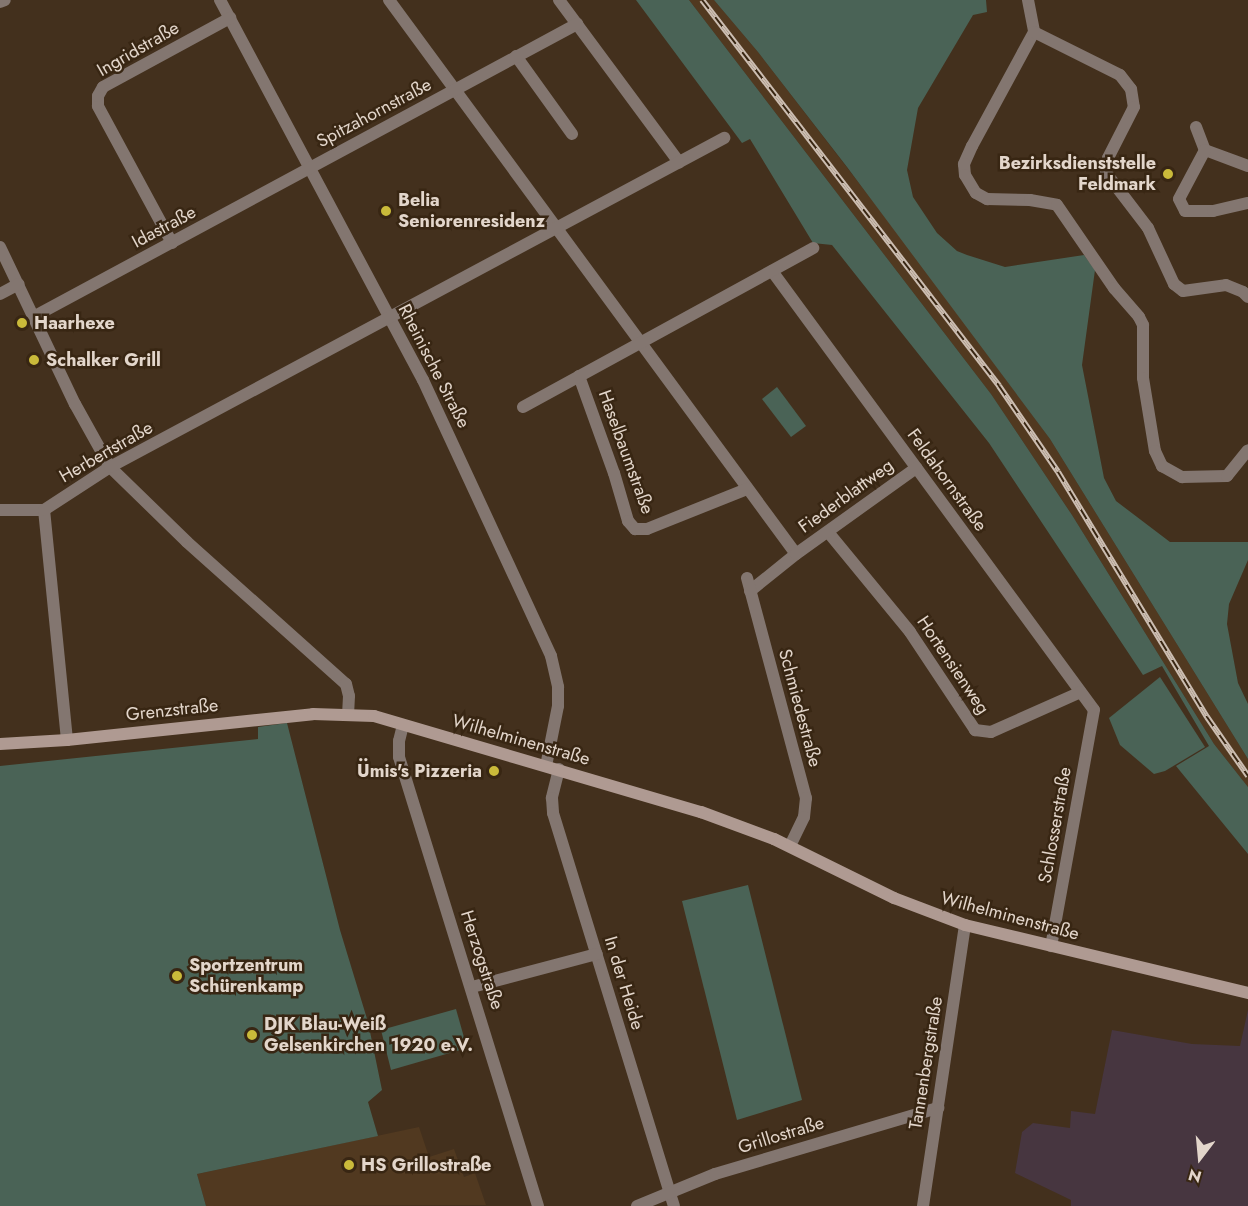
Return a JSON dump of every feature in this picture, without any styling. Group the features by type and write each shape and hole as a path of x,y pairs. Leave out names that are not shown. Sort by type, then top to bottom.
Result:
{"street":[{"path":"0,2 5,0"},
{"name":"Rheinische Straße","path":"220,0 423,380 555,667 558,706 546,766"},
{"name":"Spitzahornstraße","path":"389,0 556,228"},
{"path":"559,0 679,162"},
{"path":"1028,0 1034,32 972,146 964,164 965,175 976,193 987,199 1030,200 1057,205 1114,288 1139,317 1143,325 1143,378 1155,451 1162,466 1182,477 1227,476 1246,456"},
{"name":"Ingridstraße","path":"172,243 98,106 98,96 103,87 230,18"},
{"name":"Spitzahornstraße","path":"310,168 577,24"},
{"path":"1034,32 1120,75 1131,89 1134,107 1108,158 1106,173 1148,228 1174,284 1183,291 1226,285 1243,292 1248,297"},
{"path":"516,56 572,134"},
{"path":"1196,127 1205,150 1248,166"},
{"name":"Herbertstraße","path":"44,510 110,467 724,138"},
{"path":"1205,150 1179,199 1185,211 1213,211 1248,203"},
{"name":"Idastraße","path":"35,316 310,168"},
{"path":"556,228 796,554"},
{"path":"0,247 35,316 75,404 110,467 187,542 346,684 349,696 348,714"},
{"path":"640,343 813,248"},
{"name":"Feldahornstraße","path":"772,272 1094,710"},
{"path":"0,294 19,284"},
{"name":"Haselbaumstraße","path":"523,407 640,343"},
{"name":"Haselbaumstraße","path":"579,376 614,473 628,521 635,529 647,529 747,489"},
{"name":"Fiederblattweg","path":"796,554 916,468"},
{"path":"0,510 44,510 67,740"},
{"name":"Hortensienweg","path":"828,532 910,632 975,730 992,732 1080,692"},
{"name":"Schmiedestraße","path":"790,846 804,817 806,798 749,584 796,554"},
{"name":"Schlosserstraße","path":"1051,946 1094,710"},
{"name":"Grenzstraße","path":"0,744 67,740 313,714 348,714"},
{"name":"Wilhelminenstraße","path":"348,714 374,716 701,812 790,846 894,898 965,925 1248,993"},
{"name":"Herzogstraße","path":"403,725 399,741 399,757 538,1206"},
{"name":"In der Heide","path":"559,770 551,804 674,1206"},
{"name":"Tannenbergstraße","path":"923,1206 965,925"},
{"path":"472,987 597,954"},
{"name":"Grillostraße","path":"637,1206 715,1174 938,1108"}],"shaded area":[{"path":"689,0 714,0 758,52 912,252 1050,439 1248,759 1248,787 1214,744 1072,515 991,394"},
{"path":"1248,1010 1248,1206 1071,1206 1071,1200 1015,1173 1022,1132 1033,1123 1070,1128 1071,1111 1095,1114 1112,1030 1192,1044 1240,1046"},
{"name":"HS Grillostraße","path":"419,1127 429,1157 454,1149 464,1177 475,1173 486,1205 206,1206 197,1174"}],"green space":[{"path":"636,0 689,0 991,394 1072,515 1214,744 1248,787 1248,854 1176,766 1209,746 1162,666 1143,675 989,443 832,245 813,243 750,139 742,143"},
{"path":"714,0 986,0 987,12 973,15 918,108 907,170 913,197 937,233 957,251 1005,267 1084,255 1095,270 1082,365 1104,478 1116,501 1170,542 1248,542 1248,560 1229,604 1227,624 1238,683 1248,704 1248,759 1050,439 847,167 758,52"},
{"path":"777,387 806,426 791,437 762,399"},
{"path":"1160,677 1205,747 1165,771 1154,774 1120,745 1109,718"},
{"name":"Sportzentrum Schürenkamp","path":"287,723 340,930 368,1022 382,1090 368,1102 378,1136 197,1174 206,1206 0,1206 0,766 258,739 258,727"},
{"path":"748,885 802,1100 737,1120 682,901"},
{"path":"456,1009 467,1048 391,1070 381,1030"}],"railway":[{"path":"702,0 999,386 1058,472 1207,717 1248,776"}],"place":[{"name":"Bezirksdienststelle Feldmark","path":"1168,174"},
{"name":"Belia Seniorenresidenz","path":"386,211"},
{"name":"Haarhexe","path":"22,323"},
{"name":"Schalker Grill","path":"34,360"},
{"name":"Ümis's Pizzeria","path":"494,771"},
{"name":"Sportzentrum Schürenkamp","path":"177,976"},
{"name":"DJK Blau-Weiß Gelsenkirchen 1920 e.V.","path":"252,1035"},
{"name":"HS Grillostraße","path":"349,1165"}]}
